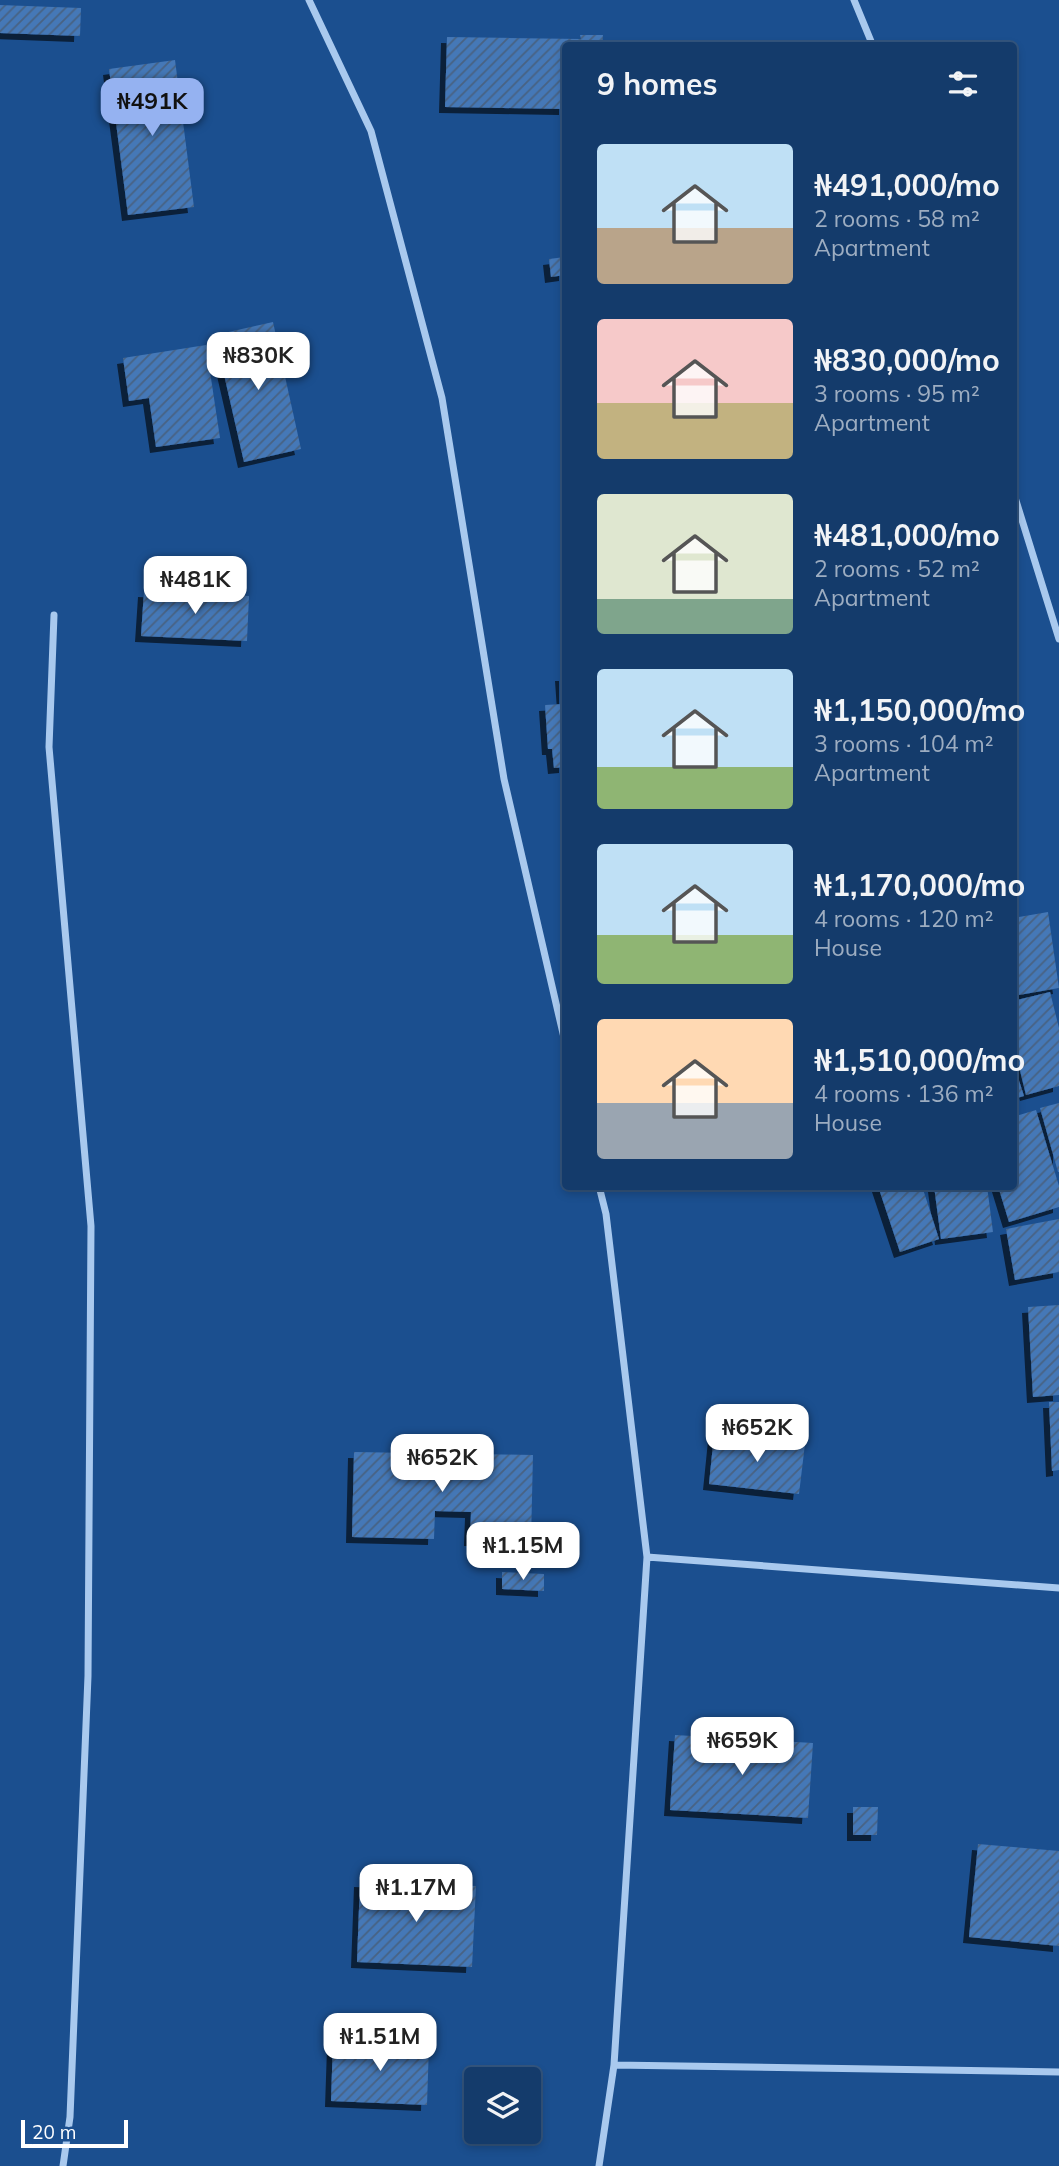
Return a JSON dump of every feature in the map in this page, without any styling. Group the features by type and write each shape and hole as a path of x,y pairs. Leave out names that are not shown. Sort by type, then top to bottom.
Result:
{"street":[{"path":"309,0 371,131 442,398 504,779 562,1029"},
{"path":"854,0 871,42"},
{"path":"1017,504 1059,639"},
{"path":"54,615 49,747 91,1226 88,1676 69,2118 63,2166"},
{"path":"599,2166 614,2064 647,1558 606,1214 600,1190"},
{"path":"647,1558 1059,1588"},
{"path":"614,2064 1059,2072"}],"building":[{"path":"0,5 81,8 80,36 0,33"},
{"path":"580,35 603,35 602,42 562,42 562,109 445,107 447,37 581,39"},
{"path":"175,60 194,207 128,215 109,69"},
{"path":"562,257 562,275 551,277 549,259"},
{"path":"273,322 301,449 244,462 215,335"},
{"path":"206,345 220,438 156,447 149,398 129,401 123,358"},
{"path":"144,591 249,596 247,641 141,636"},
{"path":"562,704 562,767 554,768 552,749 548,749 545,705"},
{"path":"1048,912 1059,988 1017,995 1017,917"},
{"path":"1050,992 1059,1028 1059,1086 1026,1095 1017,1058 1017,1000"},
{"path":"1017,1074 1024,1096 1017,1098"},
{"path":"1059,1103 1059,1172 1058,1172 1040,1108"},
{"path":"1036,1110 1059,1186 1059,1207 1009,1222 999,1190 1017,1190 1017,1116"},
{"path":"879,1190 923,1190 939,1239 900,1252"},
{"path":"935,1190 988,1190 993,1232 941,1239"},
{"path":"1059,1219 1059,1272 1015,1280 1006,1229"},
{"path":"1059,1305 1059,1395 1033,1397 1028,1307"},
{"path":"1049,1402 1059,1402 1059,1470 1052,1471"},
{"path":"714,1435 805,1444 799,1494 709,1484"},
{"path":"354,1452 533,1455 531,1541 470,1540 471,1512 435,1511 434,1539 352,1537"},
{"path":"502,1572 544,1574 544,1591 502,1589"},
{"path":"675,1735 813,1743 808,1818 670,1810"},
{"path":"853,1807 878,1807 877,1835 853,1835"},
{"path":"978,1844 1059,1851 1059,1946 969,1937"},
{"path":"360,1881 476,1886 472,1967 357,1962"},
{"path":"333,2042 429,2045 427,2105 331,2101"}]}
